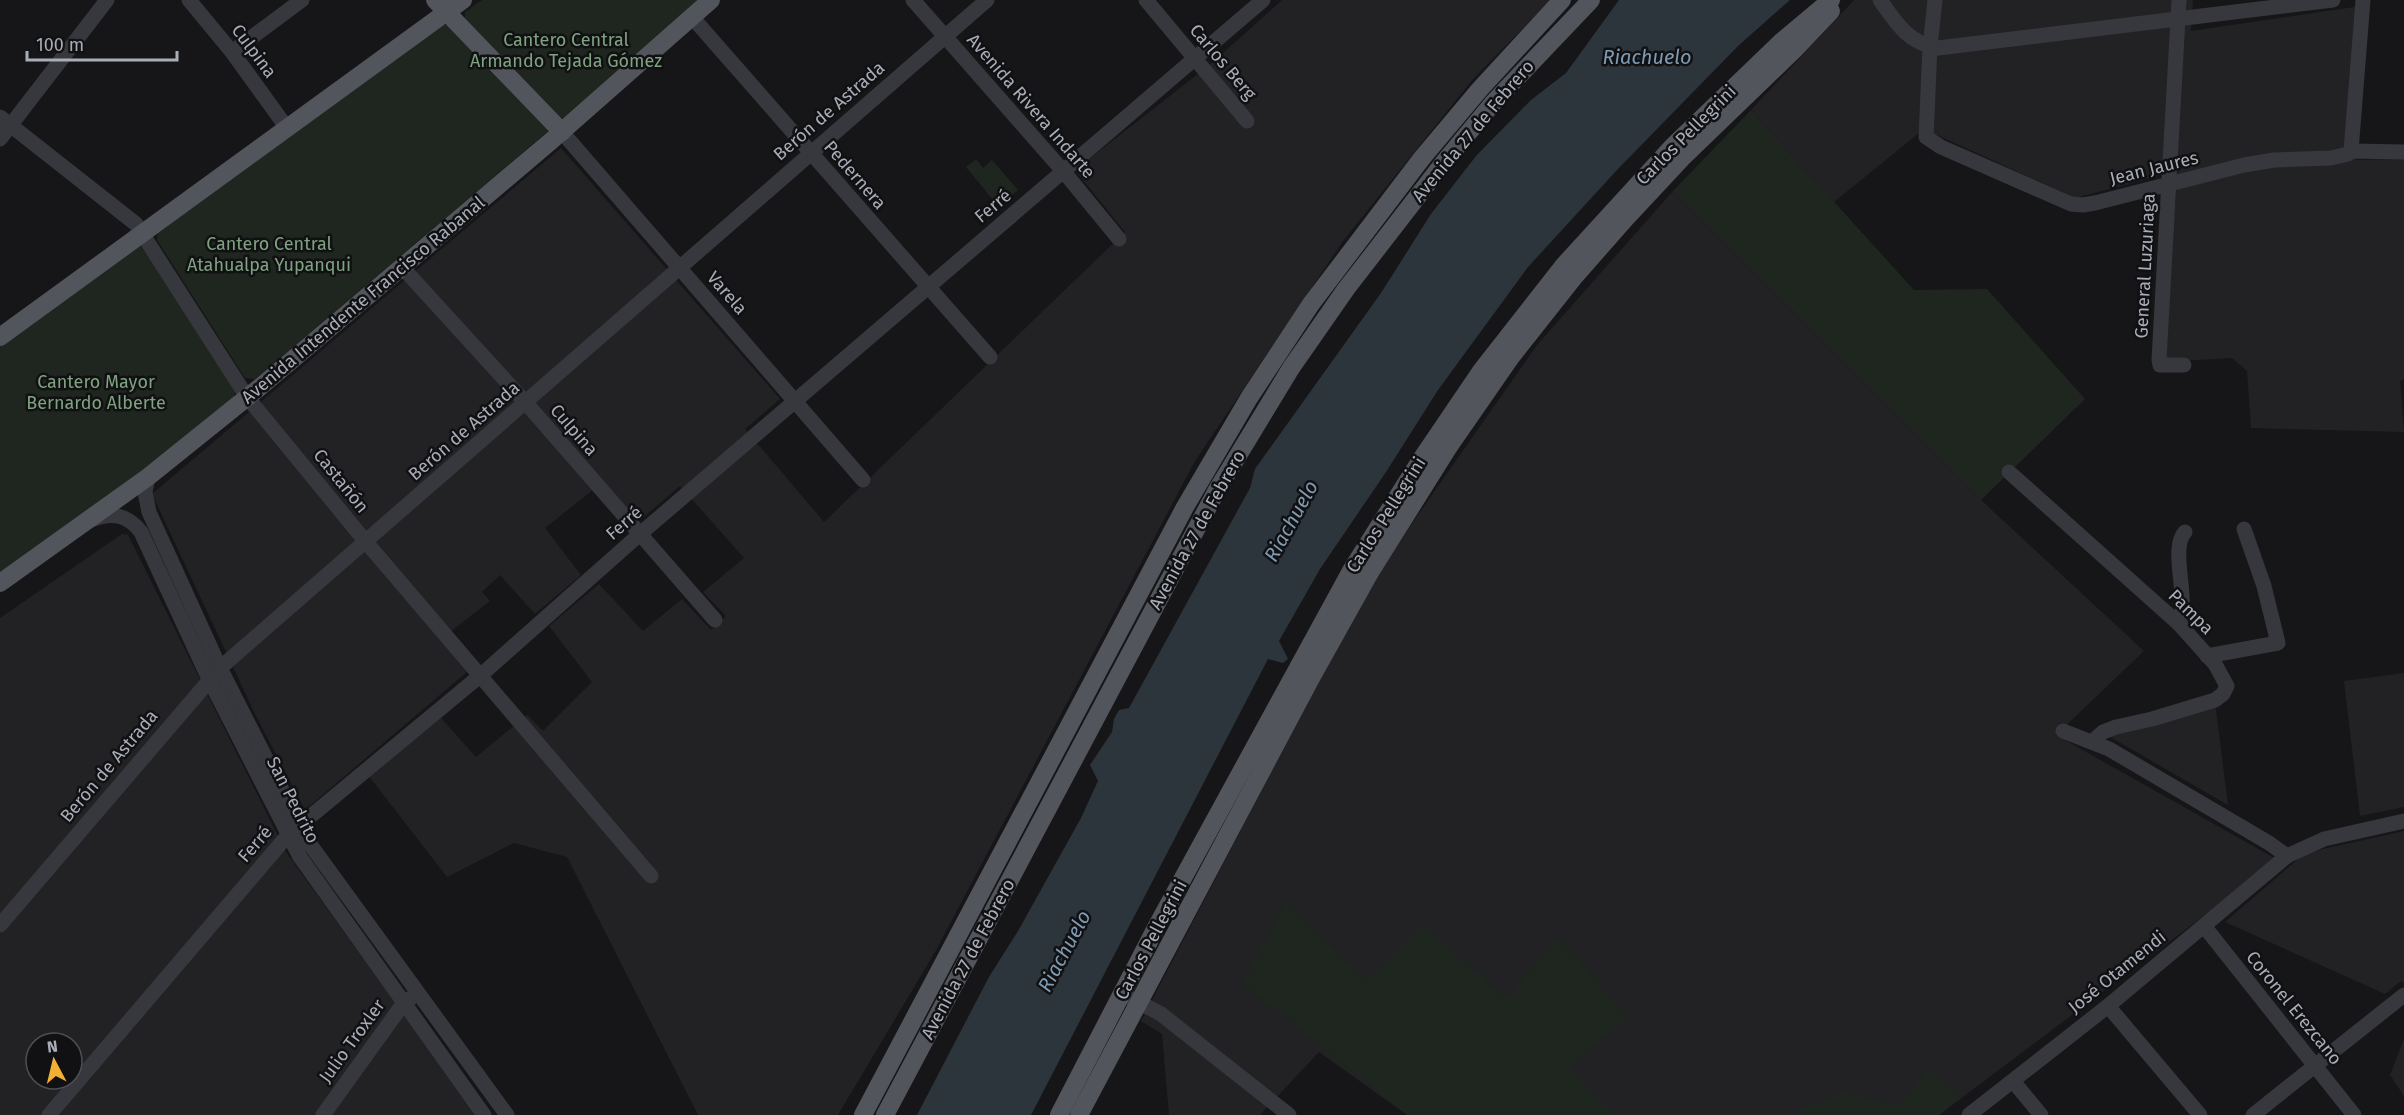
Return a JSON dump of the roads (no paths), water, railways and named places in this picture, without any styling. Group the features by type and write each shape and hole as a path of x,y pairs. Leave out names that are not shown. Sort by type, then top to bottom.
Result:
{"main road":[{"path":"0,338 287,128 441,6 463,0"},
{"name":"Avenida Intendente Francisco Rabanal","path":"0,583 148,477 247,397 562,132 711,0"},
{"name":"Avenida 27 de Febrero","path":"863,1115 1185,507 1249,398 1311,304 1354,245 1480,89 1562,0"},
{"name":"Avenida 27 de Febrero","path":"885,1115 1097,714 1112,707 1129,674 1129,670 1123,665 1217,490 1291,368 1346,289 1359,283 1374,263 1370,257 1492,103 1591,0"},
{"name":"Carlos Pellegrini","path":"1059,1115 1159,922 1364,548 1481,371 1564,265 1672,147 1781,42 1831,0"},
{"name":"Carlos Pellegrini","path":"1079,1115 1311,678 1369,574 1436,466 1494,380 1568,285 1626,218 1682,158 1817,26 1838,0"},
{"path":"441,6 562,132"},
{"path":"1480,89 1492,103"},
{"path":"1354,245 1370,257"},
{"path":"1107,656 1123,665"}],"street":[{"path":"0,139 5,121 107,0"},
{"name":"Culpina","path":"189,0 232,51 287,128"},
{"path":"232,51 302,0"},
{"name":"Avenida Rivera Indarte","path":"913,0 1064,172 1119,239"},
{"name":"Berón de Astrada","path":"0,925 214,674 678,267 987,0"},
{"name":"Carlos Berg","path":"1146,0 1248,121"},
{"name":"Ferré","path":"50,1115 294,830 481,675 640,534 1263,0"},
{"path":"1880,0 1905,34 1920,44 1930,47 1950,47 2333,0"},
{"path":"1930,47 1935,0"},
{"name":"General Luzuriaga","path":"2180,0 2159,360 2160,365 2164,367 2184,365"},
{"path":"2351,151 2363,0"},
{"name":"Pedernera","path":"692,17 927,288 990,357"},
{"name":"Jean Jaures","path":"1930,47 1926,136 1941,147 2071,204 2095,203 2170,183 2200,178 2251,163 2331,158 2348,154 2351,151 2404,152"},
{"name":"Castañón","path":"5,121 129,218 142,233 247,397 366,542 651,876"},
{"name":"Varela","path":"562,132 863,480"},
{"name":"Culpina","path":"402,267 716,620"},
{"name":"Pampa","path":"2009,472 2179,624 2220,672 2227,686 2216,700 2116,727 2103,732 2093,741"},
{"name":"San Pedrito","path":"148,477 144,492 149,512 214,674"},
{"name":"San Pedrito","path":"86,522 111,515 124,516 141,532 294,830 300,857 484,1115"},
{"path":"2207,656 2278,643 2264,586 2244,529"},
{"path":"2179,624 2183,610 2178,542 2185,532"},
{"path":"2063,731 2109,749 2270,843 2288,856 2324,839 2404,821"},
{"name":"San Pedrito","path":"294,830 309,843 507,1115"},
{"name":"José Otamendi","path":"1969,1115 2108,1006 2288,856"},
{"name":"Coronel Erezcano","path":"2204,926 2354,1115"},
{"name":"Julio Troxler","path":"322,1115 403,1004 417,994"},
{"path":"1123,994 1161,1014 1289,1115"},
{"path":"2253,1115 2404,995"},
{"path":"2108,1006 2200,1115"},
{"path":"2013,1080 2041,1115"}],"water":[{"name":"Riachuelo","path":"1619,0 1790,0 1738,46 1617,170 1528,267 1438,390 1320,569 1279,641 1288,659 1283,663 1268,659 1031,1115 917,1115 989,977 1018,931 1081,818 1098,781 1090,765 1112,732 1114,719 1119,710 1129,708 1250,488 1255,469 1381,293 1431,214 1476,156 1531,100 1566,73"}],"park label":[{"name":"Cantero Central Armando Tejada Gómez","path":"566,50"},
{"name":"Cantero Central Atahualpa Yupanqui","path":"269,254"},
{"name":"Cantero Mayor Bernardo Alberte","path":"96,392"}]}
